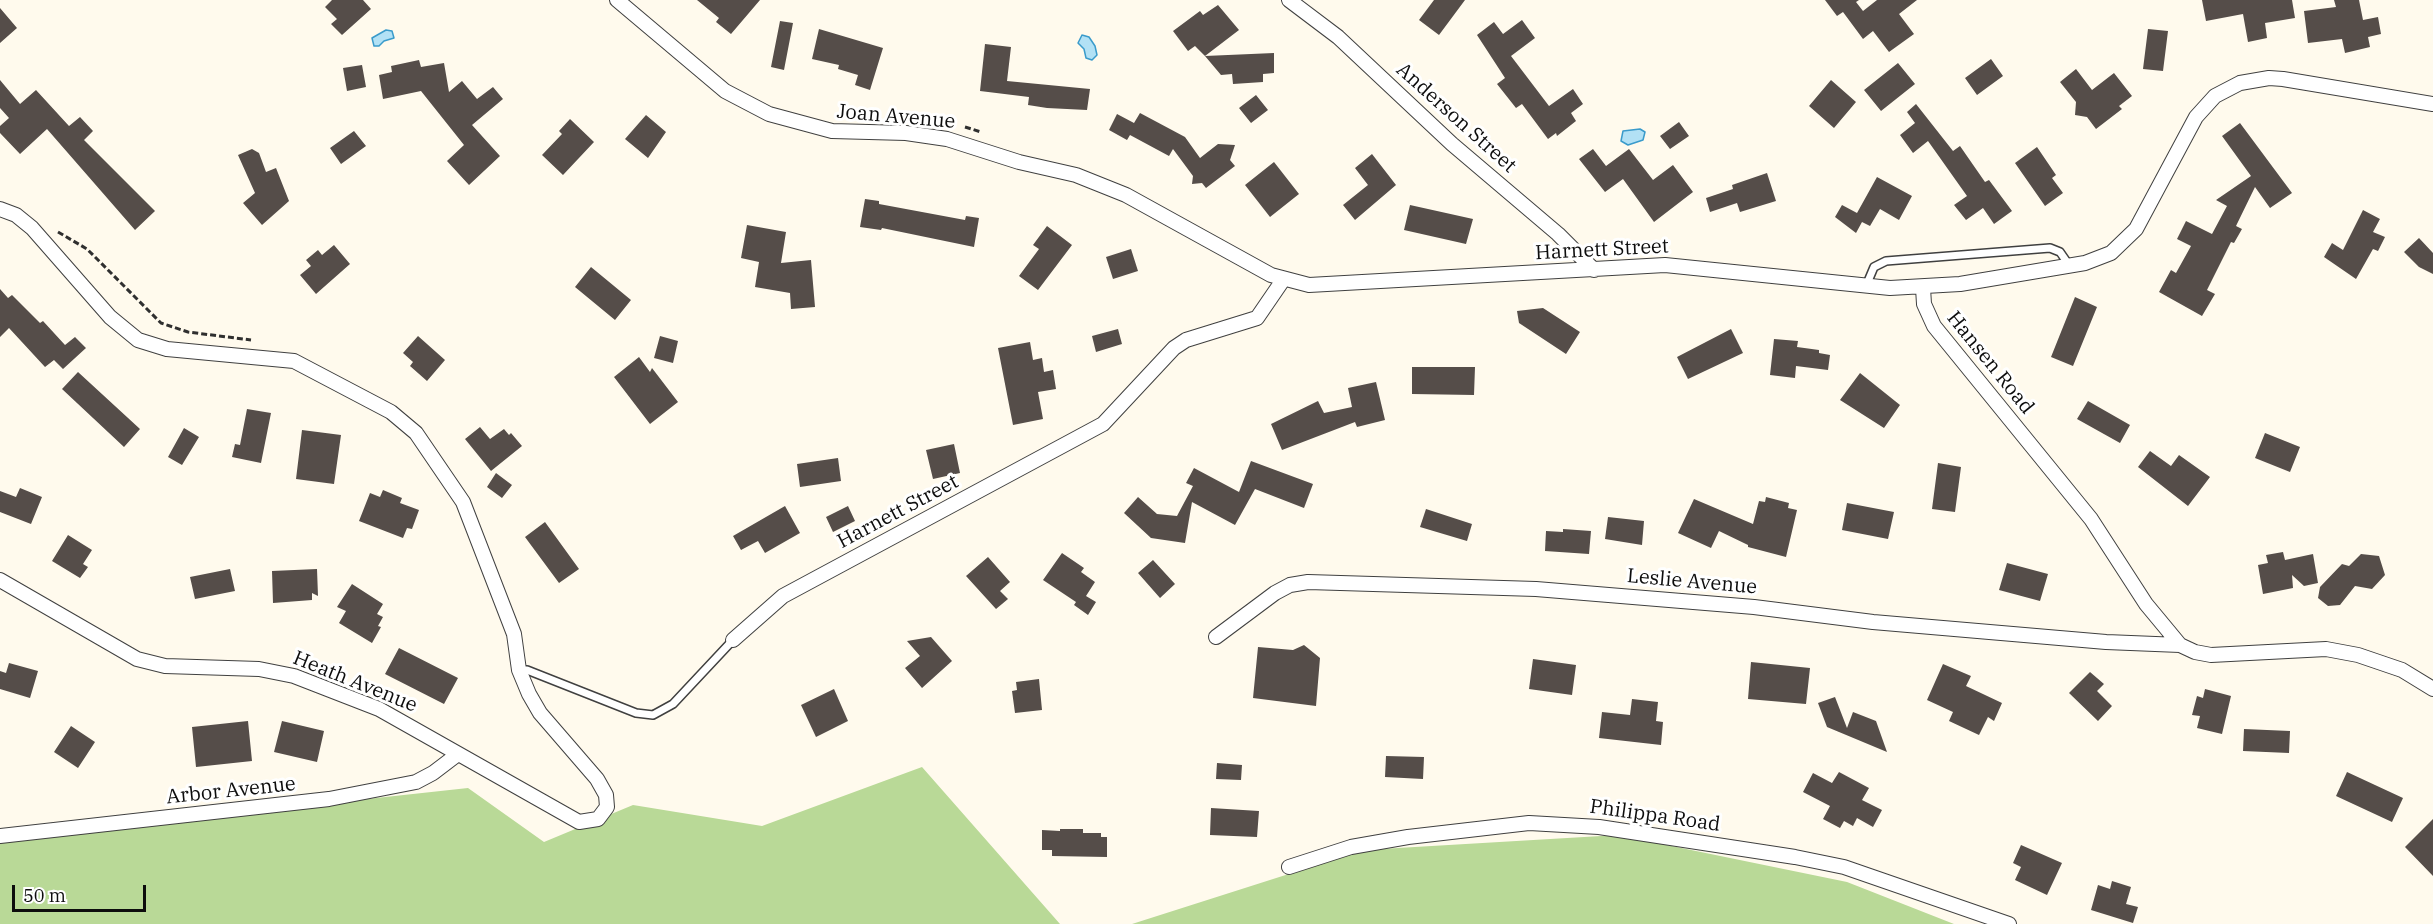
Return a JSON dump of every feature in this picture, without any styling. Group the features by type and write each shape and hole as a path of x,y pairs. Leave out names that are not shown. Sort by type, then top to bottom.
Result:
{"street":[{"name":"Joan Avenue","path":"617,0 724,91 769,114 832,131 906,134 947,139 1019,162 1076,175 1126,195 1257,267"},
{"name":"Anderson Street","path":"1289,0 1338,37 1452,144 1558,234 1594,270"},
{"name":"Hansen Road","path":"2180,645 2146,604 2091,519 1934,326 1924,304 1923,288 1960,284 2100,258 2128,238 2196,117 2210,100 2240,83 2269,78 2433,104"},
{"name":"Heath Avenue","path":"0,209 16,215 32,228 110,317 138,340 167,349 294,361 357,393 407,424 442,469 463,502 514,634 519,670 540,712 602,788 607,802 601,815 590,822 579,822 379,710 294,676 259,669 165,666 137,659 62,618 0,580"},
{"name":"Harnett Street","path":"1257,267 1283,280 1322,285 1682,266 1866,286 1923,288"},
{"name":"Harnett Street","path":"733,640 783,596 1103,424 1174,348 1186,340 1257,318 1283,280"},
{"name":"Leslie Avenue","path":"1216,637 1275,593 1290,585 1308,582 1536,589 1754,607 1873,622 2106,642 2180,645"},
{"path":"2180,645 2195,652 2211,655 2326,649 2358,655 2402,670 2433,689"},
{"name":"Arbor Avenue","path":"0,836 329,799 416,782 433,773 458,754"},
{"name":"Philippa Road","path":"1289,867 1351,847 1408,837 1529,823 1599,827 1795,856 1844,867 2009,924"}],"lane":[{"path":"1866,286 1874,267 1886,261 2050,248 2060,252 2068,265"},
{"name":"Harnett Street","path":"519,670 524,669 583,690 636,712 653,715 673,704 733,640"}],"path":[{"path":"56,231 87,249 142,307 161,322 188,332 258,341"}],"green space":[{"path":"922,767 1060,924 0,924 0,839 468,788 544,842 633,805 762,826"},
{"path":"1618,835 1847,882 1954,924 1132,924 1364,850"}],"water":[{"path":"386,30 392,31 394,38 384,41 379,46 374,46 372,38"},
{"path":"1082,35 1089,37 1095,46 1097,55 1092,60 1086,58 1084,49 1078,43"},
{"path":"1640,129 1645,132 1643,140 1628,145 1621,141 1623,131"}],"building":[{"path":"332,0 363,0 371,9 342,35 331,24 337,19 325,7"},
{"path":"697,0 760,0 731,34 716,22 719,18"},
{"path":"1434,0 1465,0 1439,35 1419,20"},
{"path":"1825,0 1859,0 1856,2 1863,11 1877,0 1917,0 1899,14 1914,34 1889,52 1873,31 1863,39 1843,12 1837,16"},
{"path":"2202,0 2292,0 2295,18 2265,23 2267,38 2248,42 2243,14 2206,21"},
{"path":"2334,0 2359,0 2363,20 2378,17 2381,34 2368,37 2370,47 2345,53 2342,39 2308,43 2304,11 2336,7"},
{"path":"1218,5 1239,30 1205,56 1195,46 1188,51 1173,31 1200,11 1203,15"},
{"path":"0,8 17,28 0,43"},
{"path":"1522,20 1535,38 1511,56 1549,106 1573,89 1583,104 1571,113 1576,121 1557,136 1556,133 1548,139 1522,104 1516,108 1497,84 1505,78 1477,35 1494,22 1503,34"},
{"path":"780,21 793,23 784,70 771,67"},
{"path":"819,29 883,48 870,90 855,85 858,75 838,69 839,65 812,59"},
{"path":"2148,29 2168,31 2163,71 2143,69"},
{"path":"985,44 1011,47 1007,81 1090,89 1087,110 1028,105 1029,97 980,91"},
{"path":"1274,53 1274,73 1263,74 1263,82 1233,84 1232,74 1221,75 1205,56"},
{"path":"1991,59 2003,76 1977,95 1965,78"},
{"path":"419,60 421,67 444,63 449,92 462,81 477,99 493,87 503,99 472,125 500,156 469,185 447,161 464,145 421,91 383,99 379,75 392,72 391,66"},
{"path":"1898,63 1915,84 1881,111 1864,90"},
{"path":"362,65 366,87 347,91 343,68"},
{"path":"2076,69 2092,90 2114,73 2132,96 2119,106 2122,109 2096,129 2087,117 2075,115 2076,102 2060,82"},
{"path":"0,80 20,104 36,90 69,126 80,117 93,131 84,140 155,211 135,230 47,129 20,154 0,133 0,126 9,118 0,108"},
{"path":"1831,80 1856,102 1834,128 1809,106"},
{"path":"1256,95 1268,110 1251,123 1239,108"},
{"path":"1916,104 1953,151 1960,146 1985,182 1989,180 2012,211 1994,224 1983,208 1966,220 1954,205 1967,196 1928,141 1913,153 1900,135 1915,123 1907,112"},
{"path":"1140,113 1185,137 1200,158 1218,144 1235,145 1230,160 1235,166 1206,188 1202,183 1192,184 1193,176 1173,149 1169,156 1130,135 1127,140 1109,130 1117,114 1134,123"},
{"path":"646,115 666,132 648,158 625,139"},
{"path":"570,119 594,142 563,175 542,155 562,134 559,131"},
{"path":"1679,122 1689,136 1670,149 1660,136"},
{"path":"2240,123 2292,193 2270,208 2255,187 2236,226 2242,229 2234,243 2231,242 2207,290 2215,294 2202,316 2159,292 2171,270 2176,273 2191,246 2177,239 2186,221 2212,234 2227,206 2216,200 2251,176 2222,136"},
{"path":"354,131 366,146 341,164 330,148"},
{"path":"2037,147 2056,175 2052,178 2063,193 2045,206 2015,163"},
{"path":"252,149 259,153 266,172 276,168 289,201 262,225 243,203 255,193 238,155"},
{"path":"1593,149 1606,166 1629,149 1653,180 1673,165 1693,192 1654,222 1623,179 1605,192 1579,159"},
{"path":"1372,154 1396,185 1355,220 1343,205 1368,185 1355,168"},
{"path":"1274,162 1299,194 1270,217 1245,185"},
{"path":"1767,173 1776,201 1740,212 1737,203 1710,212 1706,198 1733,189 1732,185"},
{"path":"1877,177 1912,196 1899,220 1880,209 1870,226 1862,222 1856,233 1835,217 1842,205 1857,213"},
{"path":"865,199 879,201 879,204 965,220 966,216 979,218 974,247 882,228 881,230 860,227"},
{"path":"1410,205 1473,219 1466,244 1404,230"},
{"path":"2363,210 2380,219 2373,232 2385,237 2378,251 2373,249 2356,279 2324,257 2332,243 2343,250"},
{"path":"747,225 786,232 781,263 811,260 815,307 791,309 790,293 755,287 759,262 741,258"},
{"path":"1047,226 1072,245 1038,290 1019,276 1039,249 1033,245"},
{"path":"2419,238 2433,253 2433,274 2419,267 2404,252"},
{"path":"334,245 350,264 316,294 300,275 311,266 306,260 318,250 322,255"},
{"path":"1131,249 1138,271 1113,279 1106,257"},
{"path":"591,267 631,300 615,320 575,287"},
{"path":"0,289 8,298 12,295 40,323 43,321 65,345 75,337 86,348 63,369 54,360 45,367 9,328 0,337"},
{"path":"2075,297 2097,307 2073,366 2051,357"},
{"path":"1543,308 1580,332 1566,354 1519,323 1517,311"},
{"path":"1118,329 1122,344 1096,352 1092,336"},
{"path":"1731,329 1743,353 1688,379 1677,357"},
{"path":"418,336 445,360 427,381 410,366 413,362 403,353"},
{"path":"660,336 678,341 673,363 654,358"},
{"path":"1774,339 1798,341 1797,347 1819,350 1819,353 1830,355 1828,370 1796,366 1795,378 1770,375"},
{"path":"1030,342 1033,360 1042,358 1044,372 1053,370 1056,389 1038,392 1043,419 1013,425 998,348"},
{"path":"639,357 650,372 652,368 678,402 650,424 614,377"},
{"path":"1412,367 1475,367 1474,395 1412,394"},
{"path":"78,372 140,429 124,447 62,389"},
{"path":"1860,373 1900,405 1884,428 1840,400"},
{"path":"1376,382 1385,420 1357,427 1355,422 1282,450 1271,424 1318,401 1324,413 1352,407 1348,388"},
{"path":"2088,401 2130,425 2120,443 2077,419"},
{"path":"247,409 271,413 261,463 232,457 235,444 240,445"},
{"path":"480,427 490,439 504,429 509,435 511,433 522,446 491,471 465,439"},
{"path":"184,428 199,437 182,465 168,457"},
{"path":"302,430 341,435 334,484 296,479"},
{"path":"2265,433 2300,447 2290,472 2255,458"},
{"path":"954,444 960,473 933,479 926,450"},
{"path":"2150,451 2171,466 2179,455 2210,477 2188,506 2138,467"},
{"path":"838,458 841,481 800,487 797,464"},
{"path":"1251,461 1313,484 1304,508 1255,489 1235,525 1192,502 1185,543 1151,538 1124,513 1138,497 1157,514 1177,516 1193,486 1186,483 1194,468 1239,492"},
{"path":"1938,463 1961,467 1955,512 1932,509"},
{"path":"496,473 512,485 502,498 487,487"},
{"path":"20,488 42,497 31,524 0,512 0,491 16,497"},
{"path":"383,490 402,498 400,503 419,510 412,529 407,528 403,538 359,521 370,493 380,497"},
{"path":"1766,497 1789,503 1788,508 1797,510 1786,557 1748,547 1719,531 1711,548 1678,533 1694,499 1753,524 1759,501 1765,502"},
{"path":"1847,503 1894,512 1888,539 1842,530"},
{"path":"785,506 800,533 765,553 758,541 741,550 733,536"},
{"path":"848,506 855,521 833,532 826,517"},
{"path":"1426,509 1472,524 1467,541 1420,527"},
{"path":"1608,517 1644,521 1642,545 1605,539"},
{"path":"545,522 579,569 559,583 525,537"},
{"path":"1563,529 1591,531 1589,554 1545,551 1546,531 1563,532"},
{"path":"68,535 92,550 83,564 88,567 80,578 52,561"},
{"path":"2283,552 2285,560 2313,554 2318,583 2304,586 2292,575 2293,588 2263,594 2258,565 2268,563 2266,555"},
{"path":"1062,553 1084,568 1081,572 1095,582 1086,596 1096,602 1088,615 1074,605 1076,602 1043,580"},
{"path":"2361,554 2379,556 2385,575 2372,589 2355,586 2340,605 2328,606 2318,598 2320,587 2342,564 2349,566"},
{"path":"988,557 1010,582 1000,591 1008,599 996,609 966,576"},
{"path":"1153,560 1175,584 1160,598 1138,573"},
{"path":"2007,563 2048,574 2040,601 1999,590"},
{"path":"230,569 235,591 195,599 190,577"},
{"path":"317,569 318,596 312,593 312,600 273,603 272,571"},
{"path":"352,584 383,604 377,614 383,617 378,626 381,627 372,643 339,623 346,611 337,607"},
{"path":"931,637 952,661 922,688 905,668 920,656 907,641"},
{"path":"1304,645 1320,658 1316,706 1253,698 1258,647 1293,650"},
{"path":"399,648 458,678 444,704 385,674"},
{"path":"1533,659 1576,665 1572,695 1529,689"},
{"path":"1751,662 1810,668 1806,704 1748,699"},
{"path":"9,663 38,671 30,698 0,689 0,671 6,673"},
{"path":"1943,664 1971,676 1966,686 2002,703 1994,721 1988,717 1979,735 1949,721 1953,712 1927,700"},
{"path":"2090,672 2104,684 2097,691 2112,706 2098,721 2069,693"},
{"path":"1039,679 1042,710 1015,713 1012,691 1017,690 1016,682"},
{"path":"834,689 848,721 816,737 801,705"},
{"path":"2205,689 2231,696 2222,734 2197,728 2200,716 2192,715 2197,696 2203,698"},
{"path":"1835,697 1847,728 1853,712 1876,721 1887,752 1827,727 1818,703"},
{"path":"1632,699 1658,702 1656,721 1663,722 1661,745 1599,738 1602,712 1630,715"},
{"path":"248,721 252,761 196,767 192,727"},
{"path":"282,721 324,731 317,762 274,752"},
{"path":"71,726 95,742 78,768 54,752"},
{"path":"2244,729 2290,731 2289,753 2243,751"},
{"path":"1386,756 1424,757 1423,779 1385,777"},
{"path":"1217,763 1242,765 1241,780 1216,779"},
{"path":"1839,772 1869,788 1862,800 1882,810 1873,827 1857,818 1853,826 1844,821 1840,828 1823,819 1830,806 1803,792 1813,773 1832,783"},
{"path":"2347,772 2403,798 2392,822 2336,796"},
{"path":"1211,808 1259,811 1257,837 1210,835"},
{"path":"2433,819 2433,876 2405,847"},
{"path":"1060,829 1083,829 1083,833 1101,833 1101,837 1107,837 1107,857 1052,856 1052,850 1042,850 1042,830 1060,831"},
{"path":"2021,845 2062,863 2047,895 2015,880 2021,867 2013,863"},
{"path":"2112,881 2131,887 2126,904 2138,907 2133,923 2091,910 2098,885 2110,889"}]}
